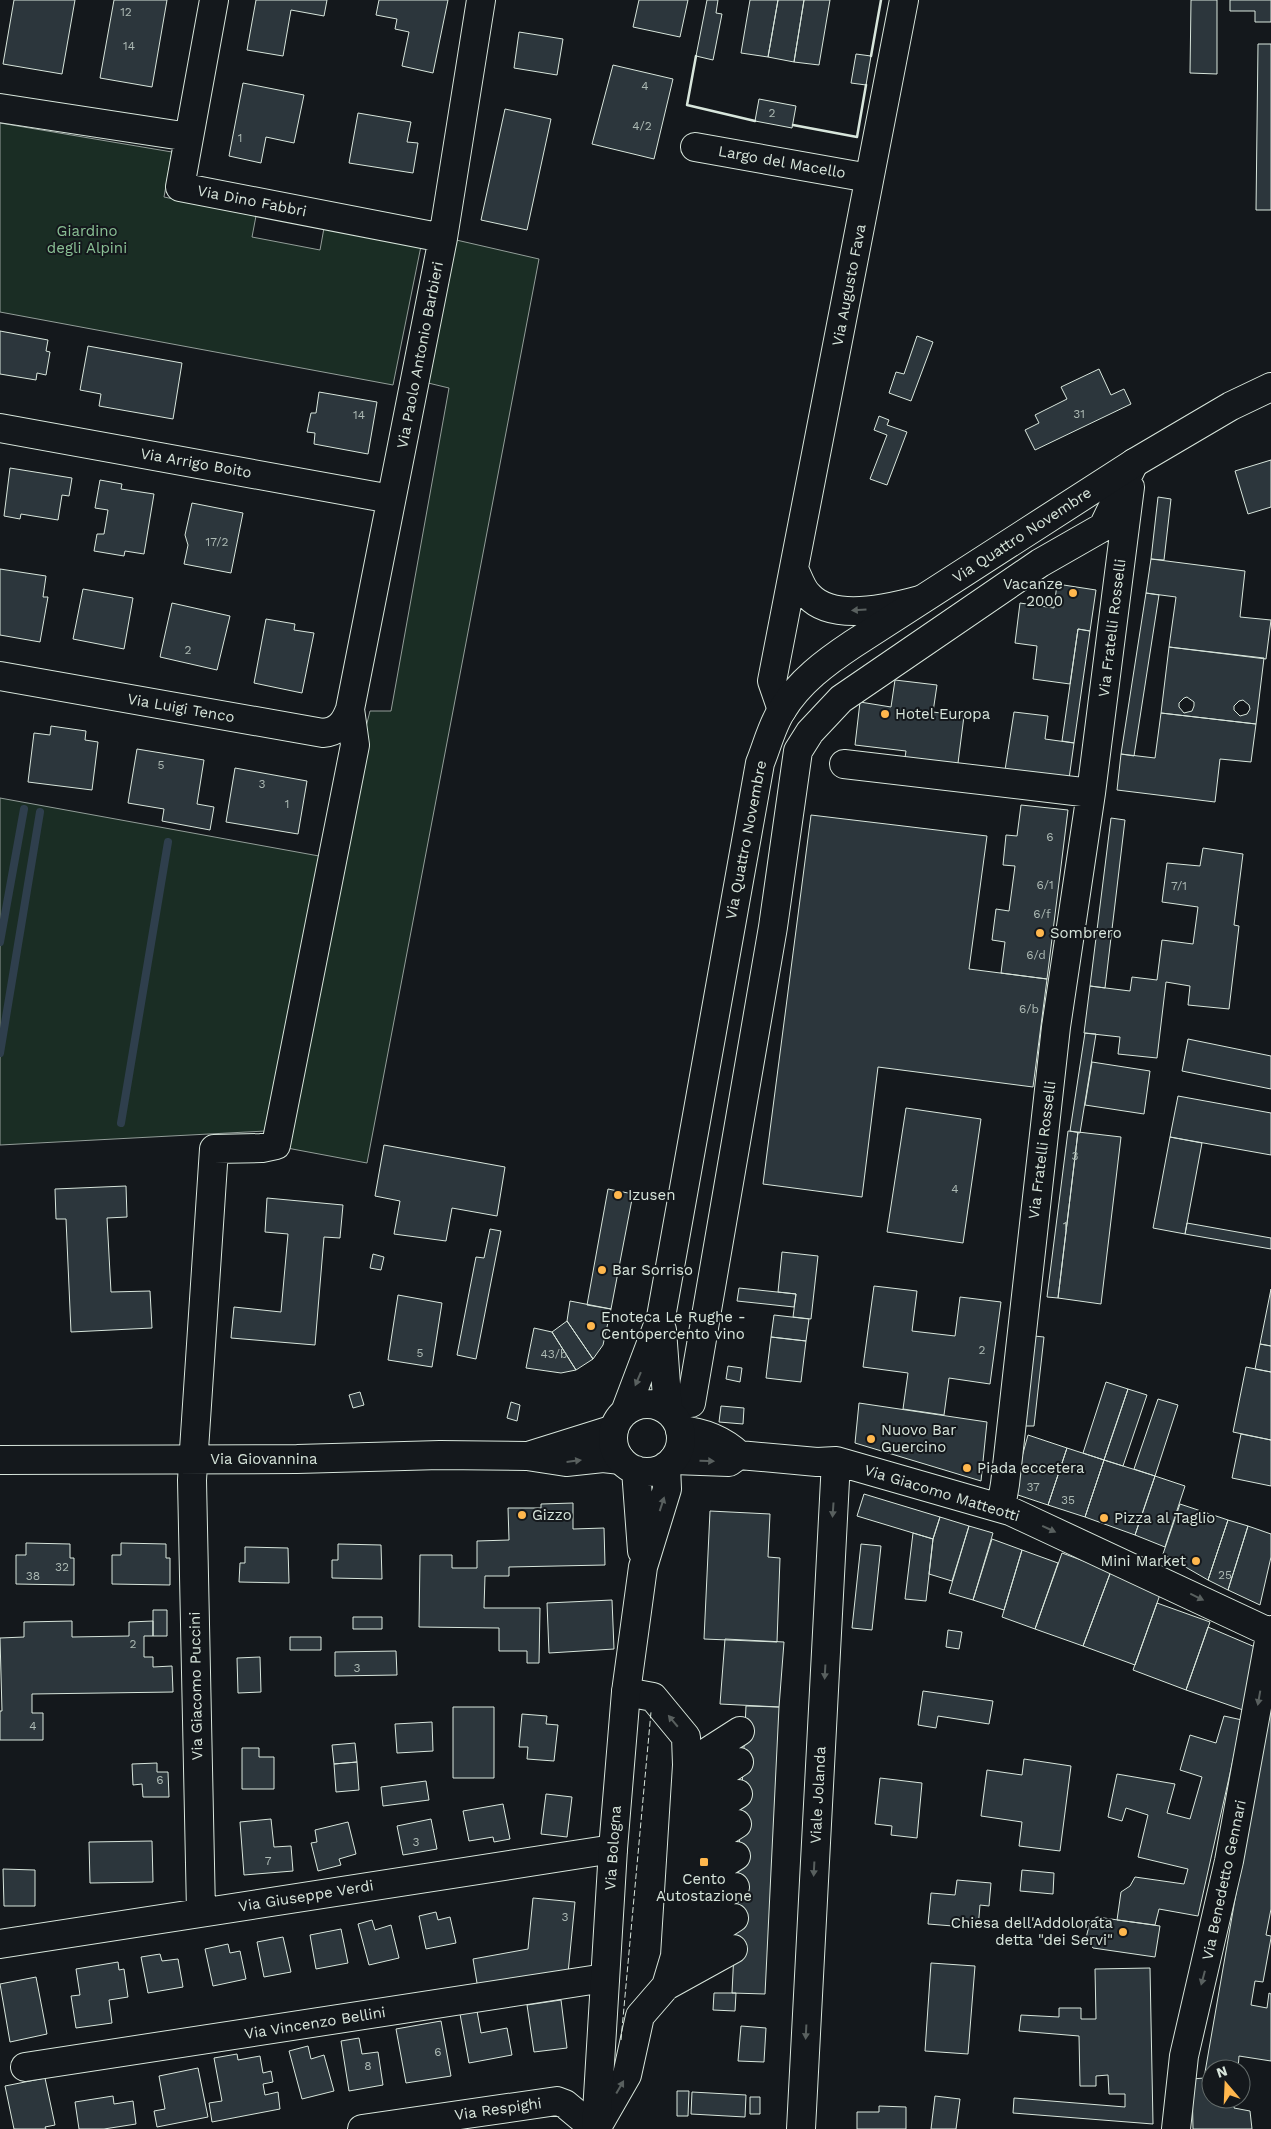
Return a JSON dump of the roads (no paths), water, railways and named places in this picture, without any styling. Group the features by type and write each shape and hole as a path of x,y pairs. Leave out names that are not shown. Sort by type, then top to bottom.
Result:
{"street":[{"path":"0,108 189,137 214,0"},
{"name":"Via Paolo Antonio Barbieri","path":"350,709 444,238 481,0"},
{"name":"Via Augusto Fava","path":"782,710 772,681 904,0"},
{"name":"Via Dino Fabbri","path":"189,137 180,187 444,238"},
{"name":"Largo del Macello","path":"695,146 869,178"},
{"name":"Via Quattro Novembre","path":"629,1465 614,1445 619,1420 661,1318 760,763 782,710 799,687 830,660 1134,463 1231,406 1271,387"},
{"name":"Via Arrigo Boito","path":"0,428 391,499"},
{"path":"619,1420 642,1404 660,1406 680,1415 773,927 798,750 810,732 841,699 1040,563 1103,527 1134,463"},
{"name":"Via Fratelli Rosselli","path":"1000,1508 1005,1484 1056,1027 1090,794 1134,463"},
{"path":"794,569 809,596 827,608 853,611 891,607 924,599"},
{"name":"Via Luigi Tenco","path":"0,676 323,733 331,732 340,726 350,709"},
{"name":"Via Giacomo Puccini","path":"201,1912 192,1460 214,1149 262,1148 276,1145 355,746 350,709"},
{"path":"844,764 1090,794"},
{"name":"Via Quattro Novembre","path":"661,1318 680,1415 681,1441 670,1463"},
{"name":"Via Giacomo Matteotti","path":"680,1415 695,1431 728,1445 739,1455 817,1462 836,1461 1000,1508 1271,1632"},
{"name":"Via Giovannina","path":"527,1456 619,1420"},
{"name":"Via Giovannina","path":"0,1460 192,1460 440,1455 527,1456 566,1462 603,1458 629,1465"},
{"name":"Via Giacomo Matteotti","path":"670,1463 729,1462 739,1455"},
{"name":"Viale Jolanda","path":"801,2129 836,1461"},
{"path":"629,1465 656,1471 670,1463"},
{"name":"Via Bologna","path":"596,2129 612,1849 626,1692 643,1567 667,1488 670,1463"},
{"name":"Via Bologna","path":"629,1465 643,1567"},
{"name":"Via Benedetto Gennari","path":"1176,2129 1184,2056 1228,1870 1271,1632"},
{"path":"626,1692 653,1697 686,1737 687,1765 675,1956 666,1986"},
{"path":"687,1765 740,1731"},
{"path":"685,1797 739,1762"},
{"path":"683,1829 738,1794"},
{"path":"681,1860 737,1824"},
{"name":"Via Giuseppe Verdi","path":"0,1944 612,1849"},
{"path":"679,1892 736,1856"},
{"path":"677,1924 735,1887"},
{"path":"675,1956 734,1918"},
{"path":"596,2129 627,2075 640,2016 666,1986 733,1949"},
{"name":"Via Vincenzo Bellini","path":"25,2067 605,1978"},
{"name":"Via Respighi","path":"362,2129 482,2120 557,2101 564,2104 596,2129"}],"waterway":[{"path":"0,942 24,809"},
{"path":"0,1053 40,812"},
{"path":"121,1123 168,842"}],"place":[{"name":"Vacanze 2000","path":"1073,593"},
{"name":"Hotel Europa","path":"885,714"},
{"name":"Sombrero","path":"1040,933"},
{"name":"Izusen","path":"618,1195"},
{"name":"Bar Sorriso","path":"602,1270"},
{"name":"Enoteca Le Rughe - Centopercento vino","path":"591,1326"},
{"name":"Nuovo Bar Guercino","path":"871,1439"},
{"name":"Piada eccetera","path":"967,1468"},
{"name":"Gizzo","path":"522,1515"},
{"name":"Pizza al Taglio","path":"1104,1518"},
{"name":"Mini Market","path":"1196,1561"},
{"name":"Cento Autostazione","path":"704,1862"},
{"name":"Chiesa dell'Addolorata detta \"dei Servi\"","path":"1123,1932"}],"park label":[{"name":"Giardino degli Alpini","path":"87,240"}]}
